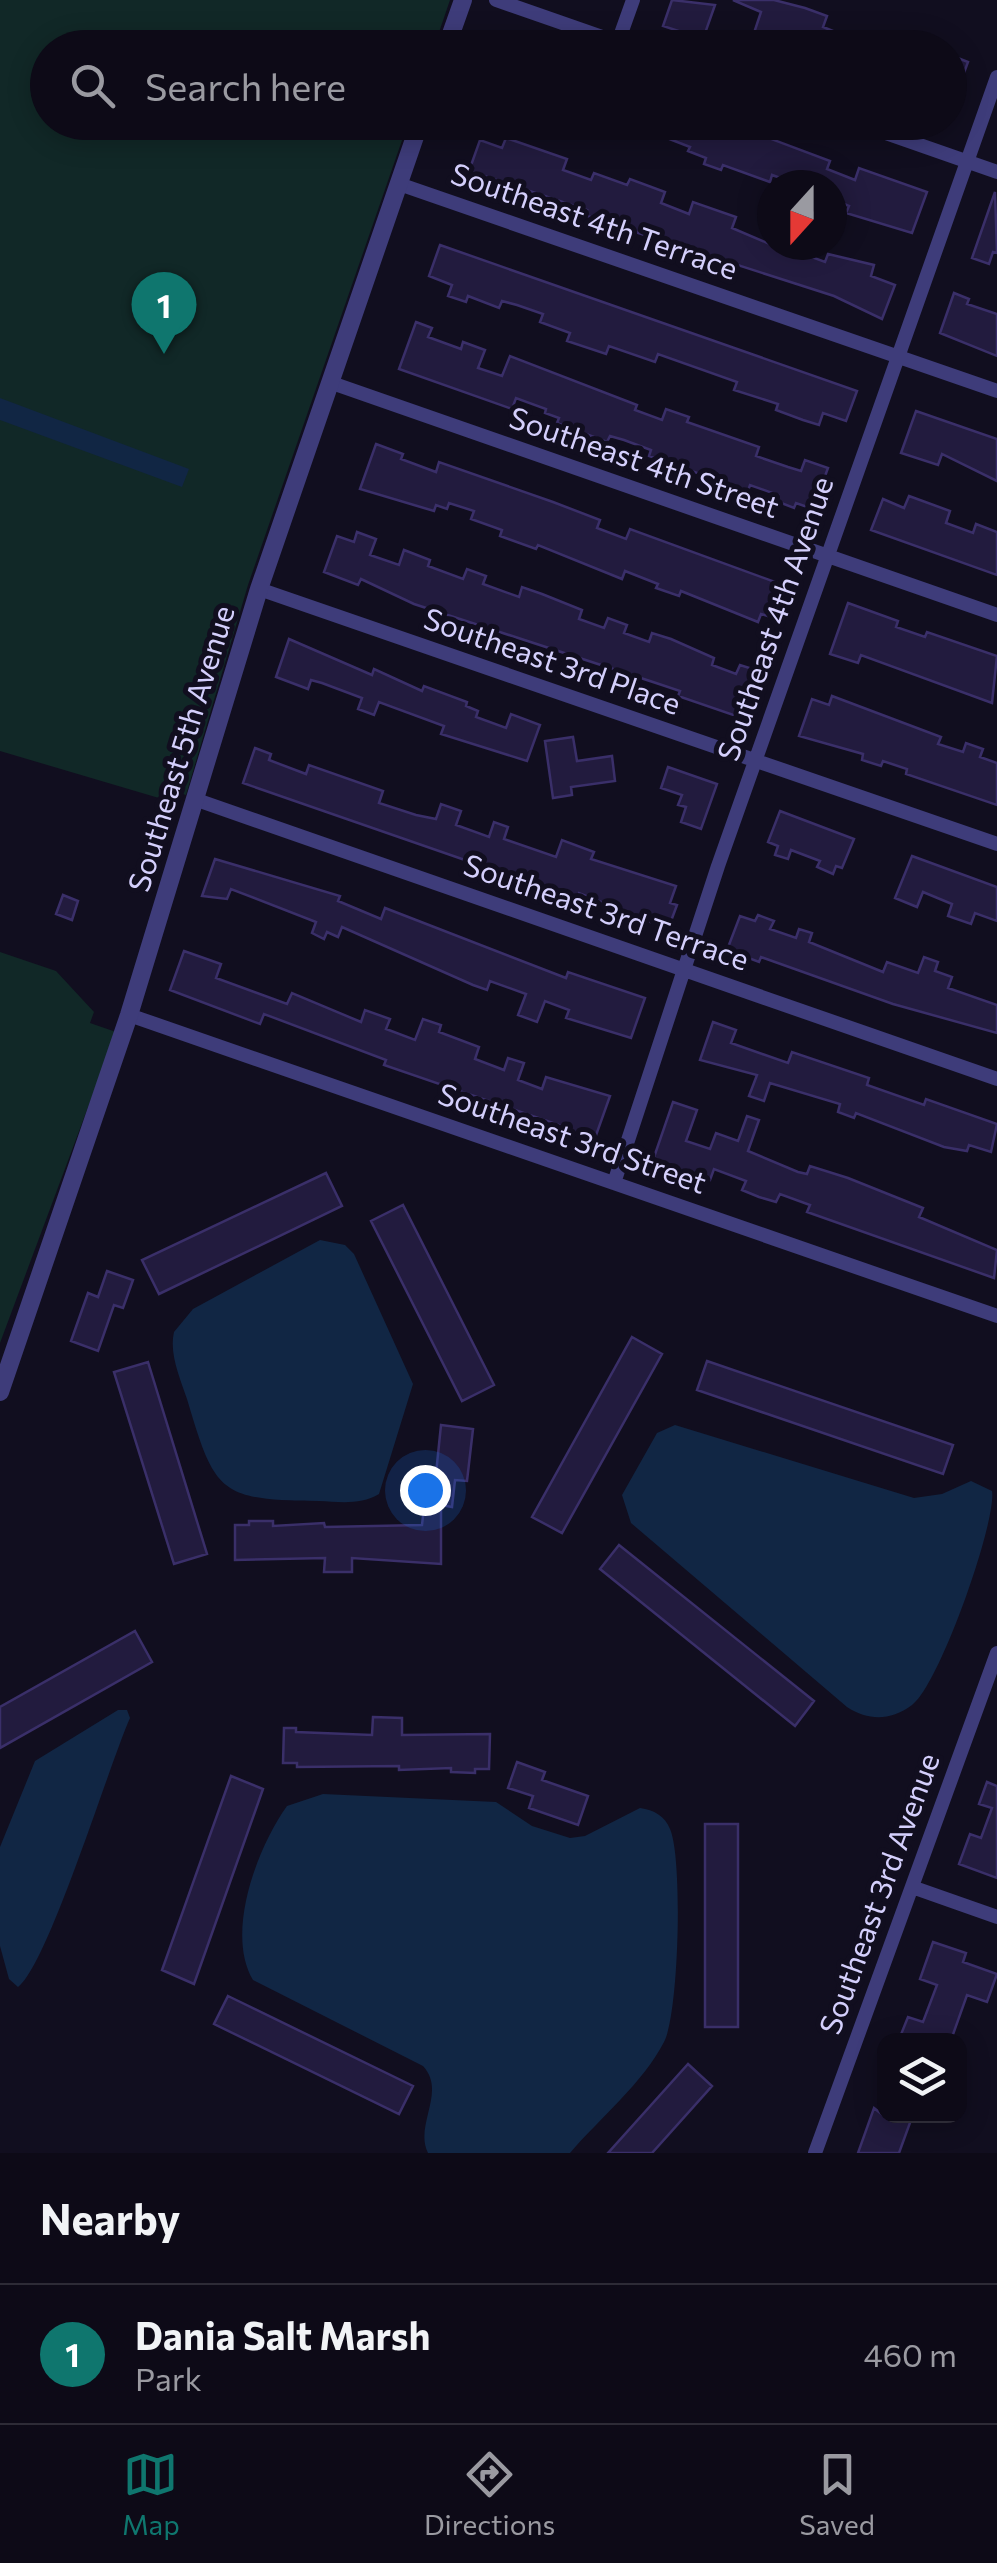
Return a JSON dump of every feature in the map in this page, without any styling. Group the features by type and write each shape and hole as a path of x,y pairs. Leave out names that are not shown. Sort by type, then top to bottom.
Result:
{"street":[{"path":"452,30 463,0"},
{"path":"496,0 583,30"},
{"path":"622,30 633,0"},
{"name":"Southeast 4th Avenue","path":"614,1183 896,355 997,76"},
{"name":"Southeast 5th Avenue","path":"0,1392 129,1015 259,589 414,140"},
{"path":"906,140 997,172"},
{"name":"Southeast 4th Terrace","path":"399,184 997,391"},
{"name":"Southeast 4th Street","path":"329,382 997,615"},
{"name":"Southeast 3rd Place","path":"259,589 997,844"},
{"name":"Southeast 3rd Terrace","path":"197,800 997,1079"},
{"name":"Southeast 3rd Street","path":"129,1015 997,1316"},
{"name":"Southeast 3rd Avenue","path":"815,2153 997,1653"},
{"path":"912,1888 997,1917"}],"green space":[{"path":"0,0 450,0 440,30 30,30 30,140 402,140 248,585 186,795 173,791 169,801 0,751"},
{"path":"0,952 56,971 94,1012 90,1023 116,1032 0,1343"}],"water":[{"path":"0,398 189,469 182,487 0,420"},
{"path":"320,1240 345,1245 354,1254 413,1384 379,1494 342,1502 260,1498 241,1493 226,1485 205,1454 176,1366 174,1332 193,1309"},
{"path":"675,1425 914,1498 942,1494 971,1481 992,1491 985,1534 964,1602 937,1668 912,1705 880,1717 863,1715 847,1707 631,1523 622,1495 657,1433"},
{"path":"118,1710 127,1710 130,1718 61,1905 31,1971 18,1987 9,1979 0,1946 0,1847 35,1761"},
{"path":"323,1794 496,1802 532,1826 570,1838 585,1836 640,1808 665,1821 674,1845 678,1902 669,2026 645,2072 570,2153 428,2153 425,2131 432,2087 423,2066 253,1980 242,1939 248,1891 256,1867 287,1806"}],"building":[{"path":"672,0 715,5 706,30 663,26"},
{"path":"733,0 774,0 805,8 827,16 823,27 830,30 755,30 761,12"},
{"path":"480,140 502,148 505,140 512,140 567,159 563,170 591,180 594,173 627,185 630,179 665,192 661,203 689,214 693,202 736,217 732,228 757,239 757,260 825,262 847,259 874,265 871,276 895,285 882,319 834,296 598,220 585,215 587,210 469,171"},
{"path":"672,140 774,140 830,161 830,170 757,170 757,177 723,165 721,170 704,164 706,158 688,151 690,147"},
{"path":"859,168 927,192 912,233 847,213 847,177 855,180"},
{"path":"995,192 997,253 993,252 989,264 972,258"},
{"path":"440,245 857,391 846,421 823,413 819,425 803,420 776,410 778,404 734,390 737,382 658,354 655,362 609,346 606,354 567,341 570,333 540,322 543,314 517,305 502,301 499,308 468,296 466,302 448,296 452,285 429,276"},
{"path":"954,293 969,299 967,304 997,314 997,356 940,333"},
{"path":"416,322 432,328 428,337 461,349 463,342 485,350 478,368 502,376 510,356 637,405 635,410 662,420 666,409 689,417 687,422 759,447 756,456 801,471 805,460 828,468 813,509 796,503 794,508 776,501 778,495 750,485 748,491 649,456 651,450 624,440 610,436 607,442 557,423 559,418 545,413 546,409 516,398 512,409 399,369"},
{"path":"916,411 997,439 997,481 942,454 938,465 901,453"},
{"path":"376,444 403,454 401,459 436,472 439,462 553,502 600,520 597,528 626,539 630,529 786,586 774,618 761,614 758,622 681,591 679,596 656,588 658,584 625,571 622,579 538,545 536,549 500,536 502,530 471,519 474,511 449,503 447,509 436,505 434,511 360,489"},
{"path":"909,496 950,511 946,523 973,533 976,524 997,532 997,575 871,530 883,499 904,508"},
{"path":"357,532 376,539 370,555 399,565 404,550 430,560 428,566 463,579 467,569 486,576 483,584 519,597 522,587 542,594 582,610 579,619 604,628 608,618 627,625 624,633 649,642 652,633 671,639 714,658 712,665 736,674 740,665 759,671 742,718 678,696 680,691 414,604 361,579 358,585 324,572 337,536 354,542"},
{"path":"848,603 898,621 896,627 925,637 927,632 997,656 992,703 861,655 858,663 830,654"},
{"path":"289,639 372,675 374,669 422,691 424,686 467,702 466,706 478,711 476,717 506,728 511,714 540,725 527,761 441,734 444,726 379,702 374,715 358,709 362,698 311,680 308,689 276,677"},
{"path":"832,696 941,737 938,744 963,752 966,743 983,749 980,757 997,763 997,805 906,774 907,769 883,761 881,766 862,760 863,754 799,736 812,699 829,705"},
{"path":"573,737 577,761 612,756 615,781 571,787 572,795 553,798 545,741"},
{"path":"255,748 271,754 269,760 306,774 309,765 383,791 379,803 436,819 441,804 461,811 456,825 489,837 494,822 508,827 504,839 556,857 562,840 594,852 591,859 676,886 670,903 677,905 668,929 579,893 577,897 537,885 243,783"},
{"path":"668,767 717,784 701,829 681,822 686,807 678,805 682,795 661,788"},
{"path":"780,811 854,839 842,868 836,866 833,874 817,867 820,861 791,850 788,859 775,855 778,846 768,842"},
{"path":"912,856 997,887 997,921 975,913 971,924 948,916 952,904 923,892 917,907 895,898"},
{"path":"215,859 340,896 338,901 381,919 385,908 566,978 568,972 645,998 631,1038 566,1018 569,1010 545,1001 537,1022 518,1015 526,994 490,981 487,990 473,985 342,927 338,937 327,932 324,939 312,933 316,922 231,889 227,899 202,896"},
{"path":"63,895 78,901 72,920 56,914"},
{"path":"758,915 774,921 770,929 796,938 799,929 812,933 809,942 883,972 887,962 918,973 924,957 938,962 935,971 952,977 948,988 997,1005 997,1033 893,1004 761,957 759,962 727,950 740,916 755,921"},
{"path":"184,951 221,964 216,978 287,1004 292,993 361,1022 365,1010 390,1019 386,1029 415,1040 423,1019 441,1025 439,1032 479,1047 475,1059 504,1070 508,1058 524,1063 518,1080 542,1089 546,1077 610,1096 594,1141 558,1128 559,1125 384,1065 386,1060 264,1014 260,1024 170,990"},
{"path":"713,1022 736,1030 731,1043 788,1063 792,1052 869,1078 867,1085 924,1105 926,1099 997,1124 991,1152 969,1145 967,1151 944,1147 856,1113 854,1118 838,1112 840,1104 770,1083 764,1101 749,1096 757,1075 700,1060"},
{"path":"673,1102 697,1110 686,1141 710,1149 716,1133 738,1141 747,1116 759,1120 748,1151 798,1172 807,1174 810,1166 848,1178 923,1208 919,1217 997,1250 994,1278 807,1212 810,1205 780,1194 776,1202 759,1197 742,1190 746,1181 714,1169 710,1180 652,1163"},
{"path":"326,1173 342,1206 159,1294 142,1260"},
{"path":"403,1205 494,1385 462,1401 371,1221"},
{"path":"107,1271 133,1280 123,1308 114,1305 98,1351 71,1341 88,1293 98,1297"},
{"path":"632,1337 662,1354 562,1533 532,1517"},
{"path":"707,1361 953,1445 943,1474 697,1390"},
{"path":"148,1362 207,1554 174,1564 114,1372"},
{"path":"441,1425 473,1429 467,1481 455,1480 452,1507 441,1505 441,1564 352,1558 352,1572 324,1572 325,1558 235,1560 235,1525 249,1525 249,1521 273,1521 273,1526 422,1525 428,1473 436,1474"},
{"path":"619,1545 814,1701 795,1726 600,1569"},
{"path":"135,1631 152,1662 0,1748 0,1707"},
{"path":"373,1717 402,1718 402,1735 490,1734 489,1769 475,1769 475,1773 451,1772 451,1768 297,1767 297,1763 283,1763 284,1728 296,1728 296,1732 372,1735"},
{"path":"517,1762 545,1772 542,1780 588,1796 578,1825 529,1808 533,1796 508,1788"},
{"path":"231,1776 263,1789 194,1984 162,1970"},
{"path":"987,1782 997,1786 997,1878 959,1864 970,1834 981,1838 992,1808 979,1804"},
{"path":"705,1824 738,1824 738,2027 705,2027"},
{"path":"933,1942 966,1953 963,1962 997,1974 987,2002 967,1995 953,2033 902,2033 908,2017 923,2022 937,1985 920,1979"},
{"path":"228,1996 413,2086 399,2114 214,2024"},
{"path":"688,2064 712,2086 652,2153 608,2153"},
{"path":"874,2108 877,2123 910,2123 899,2153 858,2153"}],"place":[{"name":"Dania Salt Marsh","path":"164,354"}]}
